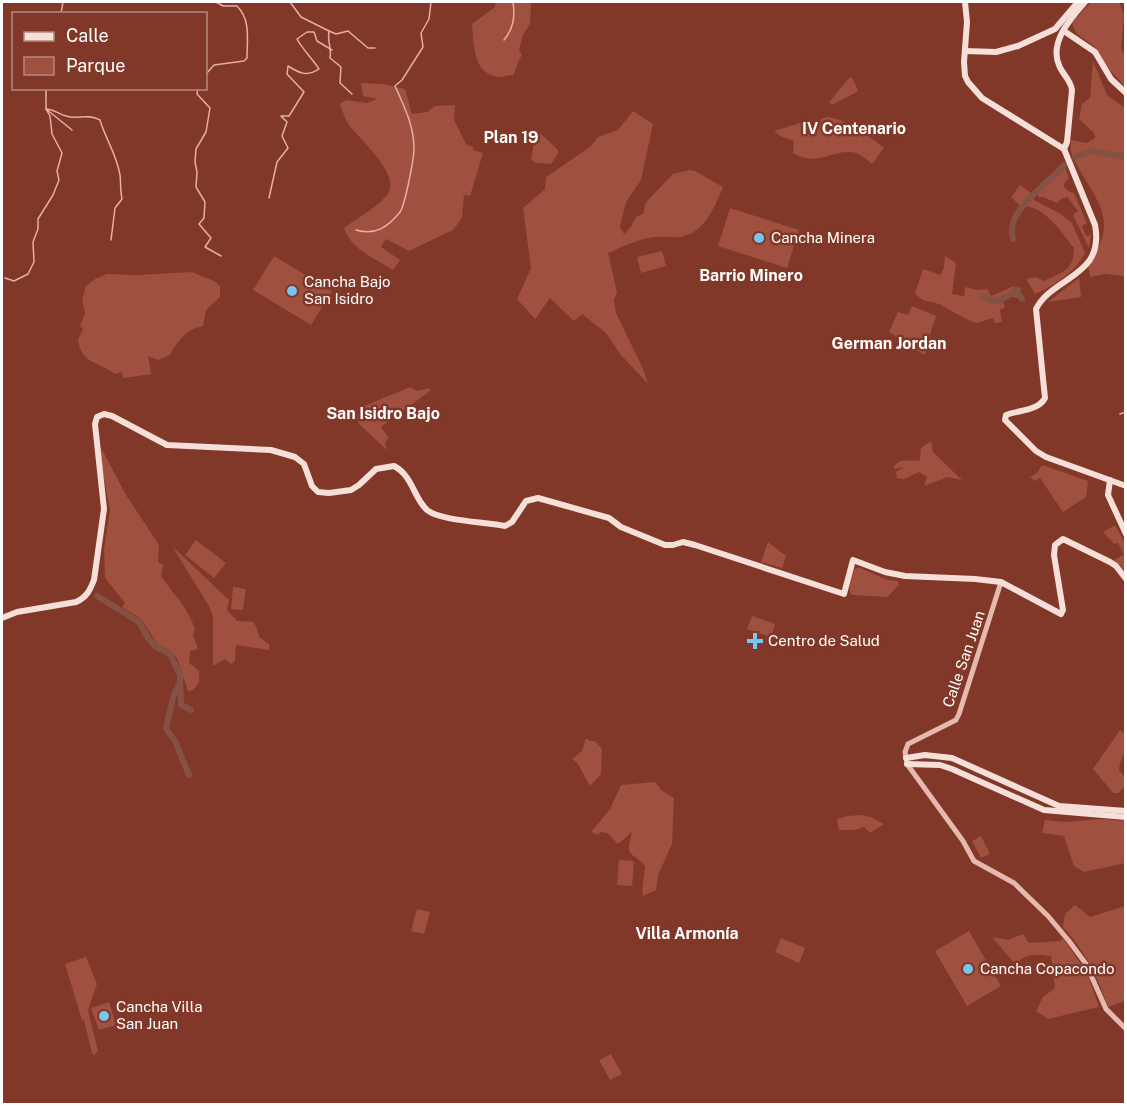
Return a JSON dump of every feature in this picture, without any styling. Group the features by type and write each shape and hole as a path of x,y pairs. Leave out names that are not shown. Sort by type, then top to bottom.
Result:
{"main road":[{"path":"965,2 967,22 965,76 977,93 1064,148 1097,234 1095,248 1082,270 1042,300 1035,309 1045,398 1043,403 1006,416 1005,420 1036,452 1046,458 1125,486"},
{"path":"1064,148 1067,142 1072,90 1071,83 1058,64 1058,40 1061,30 1078,2"},
{"path":"1068,18 1085,2"},
{"path":"965,51 1005,51 1061,30"},
{"path":"1061,30 1095,52 1110,79 1125,93"},
{"path":"2,618 17,612 76,602 83,599 90,590 97,560 104,508 95,419 104,414 166,445 271,450 296,457 304,464 312,486 318,492 351,490 376,469 394,466 406,475 422,503 432,513 455,519 505,526 512,522 526,501 538,498 609,518 621,527 665,545 683,542 695,544 844,594 853,560 885,572 905,576 1001,582 1061,614 1063,610 1054,555 1055,545 1063,539 1110,562 1116,566 1125,579"},
{"path":"1110,480 1108,495 1125,534"},
{"path":"906,758 925,755 952,758 1059,806 1125,810"},
{"path":"906,758 952,769 1044,810 1125,817"}],"street":[{"name":"Calle San Juan","path":"906,758 908,744 956,720 1001,582"},
{"path":"906,758 963,841 974,861 1014,884 1048,916 1069,940 1086,964 1106,1009 1125,1029"}],"green space":[{"path":"496,2 531,2 530,24 523,35 519,50 522,55 513,75 499,77 490,75 479,64 474,48 472,24 495,7"},
{"path":"1091,2 1119,2 1124,15 1121,49 1125,56 1125,87 1107,67 1095,47 1076,33 1072,23"},
{"path":"1093,61 1107,95 1125,108 1126,274 1124,276 1105,274 1090,277 1088,265 1102,237 1103,215 1071,151 1071,140 1087,143 1095,138 1094,133 1079,119 1082,104 1090,98"},
{"path":"850,77 857,92 832,105 829,102"},
{"path":"361,83 383,84 405,89 412,114 427,112 435,106 455,105 454,120 466,144 473,147 473,150 483,153 470,196 464,195 462,218 453,230 409,251 386,239 381,247 400,260 393,270 358,248 347,236 344,228 377,205 390,188 385,168 347,122 340,104 346,100 367,103 377,99 363,96"},
{"path":"633,111 653,124 641,180 626,202 620,227 624,234 636,217 643,214 646,202 673,174 695,171 723,187 709,216 698,229 684,236 644,239 608,253 617,292 614,300 616,313 648,384 621,355 606,333 582,314 574,321 550,298 535,319 517,299 531,268 523,208 545,189 546,177 590,147 598,137 618,130"},
{"path":"826,117 850,124 884,148 872,164 860,155 851,152 816,159 801,157 793,153 794,141 774,131 800,123 809,125"},
{"path":"537,133 558,150 551,164 536,163 531,160"},
{"path":"1063,162 1069,178 1064,187 1074,193 1087,223 1082,226 1086,236 1091,235 1089,248 1073,215 1078,211 1067,197 1057,203 1039,197 1035,190"},
{"path":"1020,185 1031,193 1034,200 1061,214 1072,223 1085,253 1076,266 1063,278 1035,294 1026,279 1036,277 1044,281 1066,270 1072,262 1074,248 1044,214 1037,209 1020,206 1011,197"},
{"name":"Cancha Minera","path":"730,208 799,230 787,268 718,246"},
{"path":"662,251 666,266 641,273 637,257"},
{"name":"Cancha Bajo San Isidro","path":"274,256 332,291 311,325 253,290"},
{"path":"945,256 956,263 952,294 964,296 965,287 977,290 987,289 991,296 1014,286 1022,299 1009,296 1003,301 1005,308 1000,309 1002,322 995,323 993,318 977,323 970,321 939,304 923,300 915,294 923,269 940,275 944,268"},
{"path":"192,272 220,286 220,297 206,310 203,326 183,336 170,355 158,360 148,356 151,374 123,378 122,372 115,374 92,362 83,354 78,340 83,329 80,326 85,313 82,300 86,286 95,279 107,274"},
{"path":"1079,278 1081,297 1048,302"},
{"path":"912,306 936,316 928,341 931,345 924,355 889,332 898,312 908,315"},
{"path":"410,387 417,391 430,388 430,391 381,427 389,438 385,443 387,450 359,424 356,416 362,407"},
{"path":"97,440 126,495 159,545 158,562 163,565 161,576 192,621 195,629 193,635 198,649 190,651 189,663 199,671 199,682 193,690 188,691 177,658 168,649 158,645 141,619 122,607 125,603 105,578 104,549 110,511"},
{"path":"931,441 933,452 962,480 948,477 924,486 927,477 919,472 904,479 897,478 896,472 904,467 895,469 893,468 896,464 902,461 920,460 921,448"},
{"path":"1042,465 1088,481 1086,497 1063,512 1040,478 1035,481 1030,477 1037,473"},
{"path":"1115,525 1125,543 1125,573 1120,565 1113,561 1124,554 1118,543 1114,544 1103,532"},
{"path":"196,540 226,563 214,578 185,555"},
{"path":"768,542 786,556 782,568 761,562"},
{"path":"172,546 229,600 227,610 237,621 254,622 260,638 269,644 269,650 236,645 235,661 231,664 225,659 213,666 213,616"},
{"path":"858,567 887,580 897,581 899,584 888,597 852,595 849,590 854,570"},
{"path":"233,587 246,589 243,610 231,609"},
{"path":"752,616 775,624 771,637 747,629"},
{"path":"1120,730 1125,734 1125,752 1119,770 1125,777 1125,786 1118,793 1113,793 1093,769"},
{"path":"586,738 595,741 602,749 601,774 590,786 578,764 572,759 582,751"},
{"path":"655,782 661,790 674,798 672,844 658,875 656,890 643,896 645,866 630,853 632,832 618,844 607,833 600,832 598,835 591,832 610,809 621,785"},
{"path":"860,815 871,817 884,824 870,833 864,827 855,830 839,830 837,819"},
{"path":"1101,819 1125,821 1125,863 1084,872 1074,866 1064,836 1042,833 1045,820 1066,822"},
{"path":"981,836 990,854 981,858 972,841"},
{"path":"619,860 634,861 632,886 617,885"},
{"path":"1075,905 1090,917 1125,906 1125,1001 1108,1007 1090,965 1078,945 1063,927 1065,914"},
{"path":"417,909 430,912 424,934 411,931"},
{"name":"Cancha Copacondo","path":"969,931 1001,986 967,1006 935,951"},
{"path":"1023,934 1029,943 1060,941 1063,938 1087,973 1099,1007 1048,1019 1036,1011 1043,997 1055,988 1051,956 1028,956 1016,965 992,937 1008,940"},
{"path":"781,938 805,948 799,963 775,952"},
{"path":"86,957 97,984 88,1010 98,1051 94,1055 65,964"},
{"name":"Cancha Villa San Juan","path":"109,1002 116,1025 99,1030 91,1008"},
{"path":"611,1054 622,1074 610,1080 599,1060"}],"waterway":[{"path":"61,12 63,2"},
{"path":"207,73 214,65 244,61 247,58 247,30 241,11 237,6 223,6 216,2"},
{"path":"290,2 301,17 329,31 330,58 341,67 340,83 352,94"},
{"path":"356,230 369,232 381,229 402,208 413,162 414,140 408,116 395,86 402,80 423,47 421,33 429,19 431,2"},
{"path":"504,40 513,22 513,2"},
{"path":"329,31 336,34 348,31 368,48 375,48"},
{"path":"269,198 277,162 288,148 282,136 287,122 281,116 289,116 304,92 287,74 288,66 303,73 311,73 319,69 297,39 307,32 314,32 317,41 332,50"},
{"path":"46,90 46,109 72,130"},
{"path":"198,90 197,94 210,108 206,132 196,149 196,187 205,202 204,218 199,224 211,238 205,247 221,256"},
{"path":"5,278 14,281 28,274 34,262 33,242 38,229 38,219 53,195 59,180 57,171 62,153 52,134 50,116 46,109"},
{"path":"47,109 70,117 90,117 100,120 116,160 122,199 115,208 111,240"},
{"path":"1075,157 1093,151 1126,157"},
{"path":"1013,239 1012,229 1021,208 1064,165"},
{"path":"982,296 997,302 1018,290 1022,299"},
{"path":"1120,414 1126,412"},
{"path":"97,596 139,622 155,646 170,654 180,675 181,705 191,710"},
{"path":"180,682 174,694 166,728 175,741 189,775"}],"place":[{"name":"Cancha Minera","path":"759,238"},
{"name":"Cancha Bajo San Isidro","path":"292,291"},
{"name":"Centro de Salud","path":"755,641"},
{"name":"Cancha Copacondo","path":"968,969"},
{"name":"Cancha Villa San Juan","path":"104,1016"}],"district":[{"name":"IV Centenario","path":"854,128"},
{"name":"Plan 19","path":"511,137"},
{"name":"Barrio Minero","path":"751,275"},
{"name":"German Jordan","path":"889,343"},
{"name":"San Isidro Bajo","path":"383,413"},
{"name":"Villa Armonía","path":"687,933"}]}
